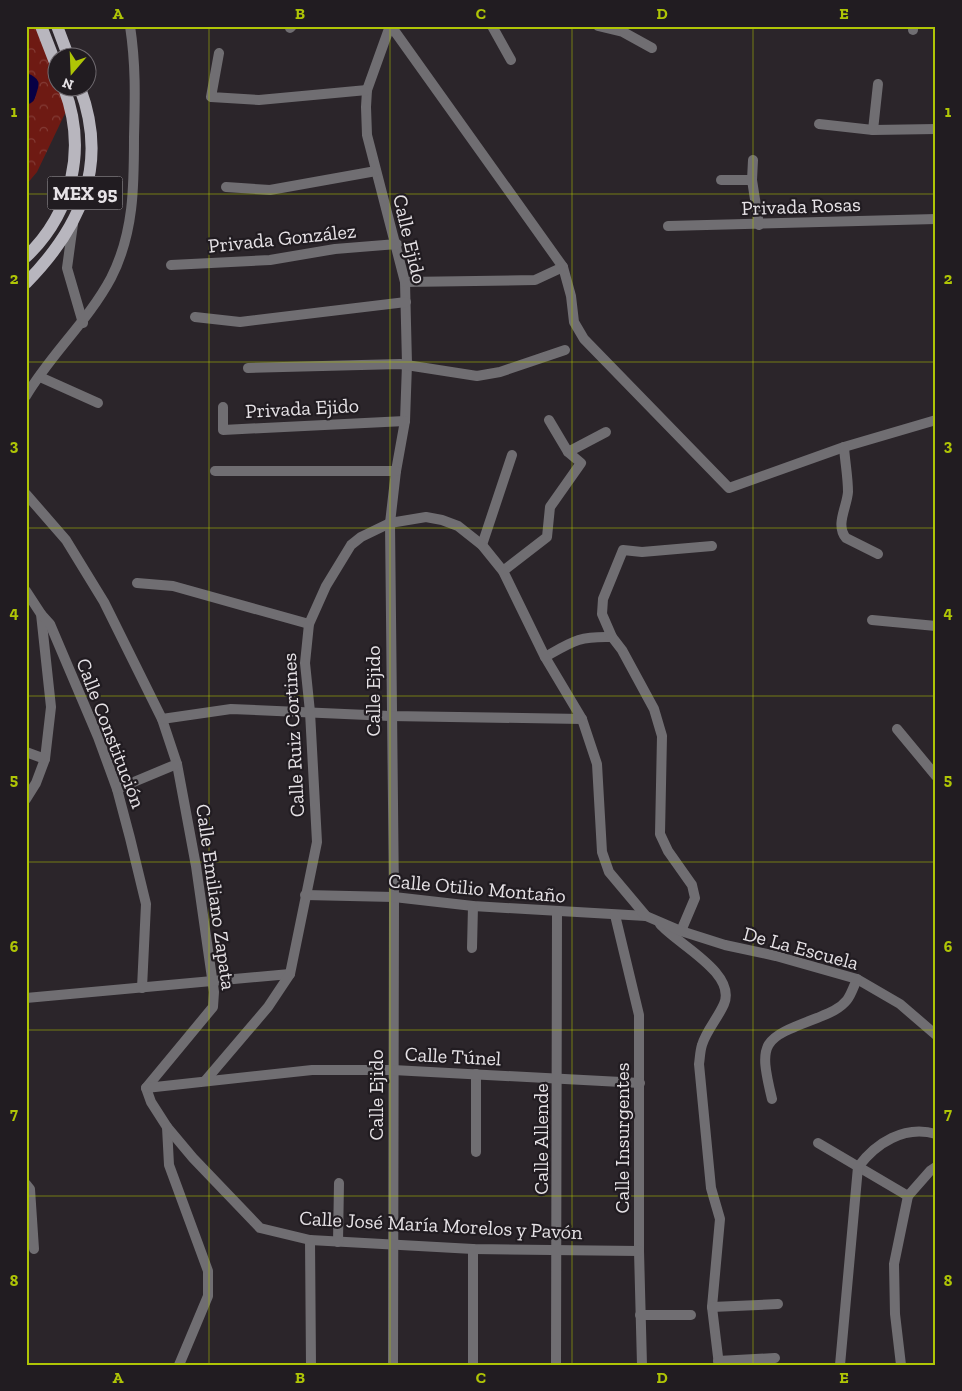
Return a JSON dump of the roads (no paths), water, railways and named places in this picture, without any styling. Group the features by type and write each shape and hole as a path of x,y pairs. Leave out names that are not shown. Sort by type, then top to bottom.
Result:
{"main road":[{"path":"41,26 50,48"},
{"path":"57,26 65,48"},
{"name":"MEX 95","path":"26,257 41,242 58,216 73,173 75,131 68,98"},
{"name":"MEX 95","path":"26,282 52,256 73,224 88,182 91,150 89,119 83,98"}],"street":[{"path":"26,396 83,323 111,278 124,248 134,202 136,63 130,26"},
{"path":"390,26 563,267 571,296 574,322 584,338 729,488 844,447 936,420"},
{"name":"Calle Ejido","path":"390,26 367,90 367,135 397,244 405,282 408,364 405,421 396,471 390,523 390,716 394,897 393,1365"},
{"path":"492,26 511,60"},
{"path":"598,26 623,32 652,48"},
{"path":"219,53 211,97 259,100 367,90"},
{"path":"873,130 878,84"},
{"path":"819,124 873,130 936,129"},
{"path":"753,160 752,180 759,225"},
{"path":"226,187 270,190 376,172"},
{"path":"721,180 752,180"},
{"name":"Privada Rosas","path":"668,226 936,219"},
{"path":"73,224 67,268 83,323"},
{"name":"Privada González","path":"171,265 270,260 334,249 397,244"},
{"path":"405,282 535,280 563,267"},
{"path":"195,317 240,322 406,302"},
{"path":"248,368 408,364 462,375 489,375 565,350"},
{"path":"40,377 98,403"},
{"name":"Privada Ejido","path":"223,407 223,430 405,421"},
{"path":"503,571 548,537 550,507 581,463 568,452 549,420"},
{"path":"568,452 606,432"},
{"path":"844,447 848,492 841,525 842,534 846,538 878,554"},
{"path":"482,545 512,455"},
{"path":"215,471 396,471"},
{"name":"Calle Emiliano Zapata","path":"26,494 66,540 104,602 162,719 177,764 196,866 214,992 213,1007 146,1088"},
{"name":"Calle Ruiz Cortines","path":"205,1081 268,1007 290,974 317,842 310,712 305,663 309,624 326,586 351,545 361,537 390,523 426,517 458,526 482,545 503,571 545,657 582,719 597,764 602,852 609,872 646,916"},
{"path":"681,931 695,898 692,885 668,851 660,834 662,736 654,709 622,650 612,637 602,614 603,599 624,550 642,552 712,546"},
{"path":"137,583 173,586 309,624"},
{"name":"Calle Constitución","path":"26,591 50,624 98,737 117,789 146,904 142,988"},
{"path":"26,799 36,783 45,759 51,707 42,614"},
{"path":"872,620 936,626"},
{"path":"545,657 573,641 587,636 612,637"},
{"path":"162,719 231,709 390,716 582,719"},
{"path":"897,729 936,776"},
{"path":"26,752 45,759"},
{"path":"117,789 177,764"},
{"name":"Calle Otilio Montaño","path":"305,895 394,897 473,906 646,916"},
{"path":"472,948 473,906"},
{"name":"Calle Allende","path":"556,1365 558,1251 557,912"},
{"name":"Calle Insurgentes","path":"615,915 640,1015 639,1251 642,1365"},
{"name":"De La Escuela","path":"646,916 681,931 725,945 776,956 857,979 900,1004 936,1035"},
{"path":"657,922 669,936 716,970 725,985 725,1002 702,1044 699,1064 711,1188 720,1219 712,1307 719,1363 775,1358"},
{"path":"26,998 142,988 212,979 290,974"},
{"path":"772,1099 764,1068 764,1055 770,1040 792,1027 832,1012 846,1000 857,979"},
{"name":"Calle Túnel","path":"146,1088 312,1070 393,1070 640,1083"},
{"path":"476,1074 476,1152"},
{"path":"146,1088 151,1102 167,1127 170,1165 208,1271 208,1296 179,1365"},
{"name":"Calle José María Morelos y Pavón","path":"167,1127 260,1228 310,1240 338,1242 473,1249 639,1251"},
{"path":"840,1365 858,1167 869,1152 897,1134 927,1132 936,1134"},
{"path":"818,1143 908,1196"},
{"path":"901,1365 895,1314 894,1264 908,1196 930,1171 936,1167"},
{"path":"26,1184 30,1189 34,1249"},
{"path":"338,1242 339,1184"},
{"path":"310,1240 310,1365"},
{"path":"473,1249 473,1365"},
{"path":"712,1307 778,1304"},
{"path":"640,1315 691,1315"}],"waterway":[{"path":"26,83 29,85 26,95"}]}
